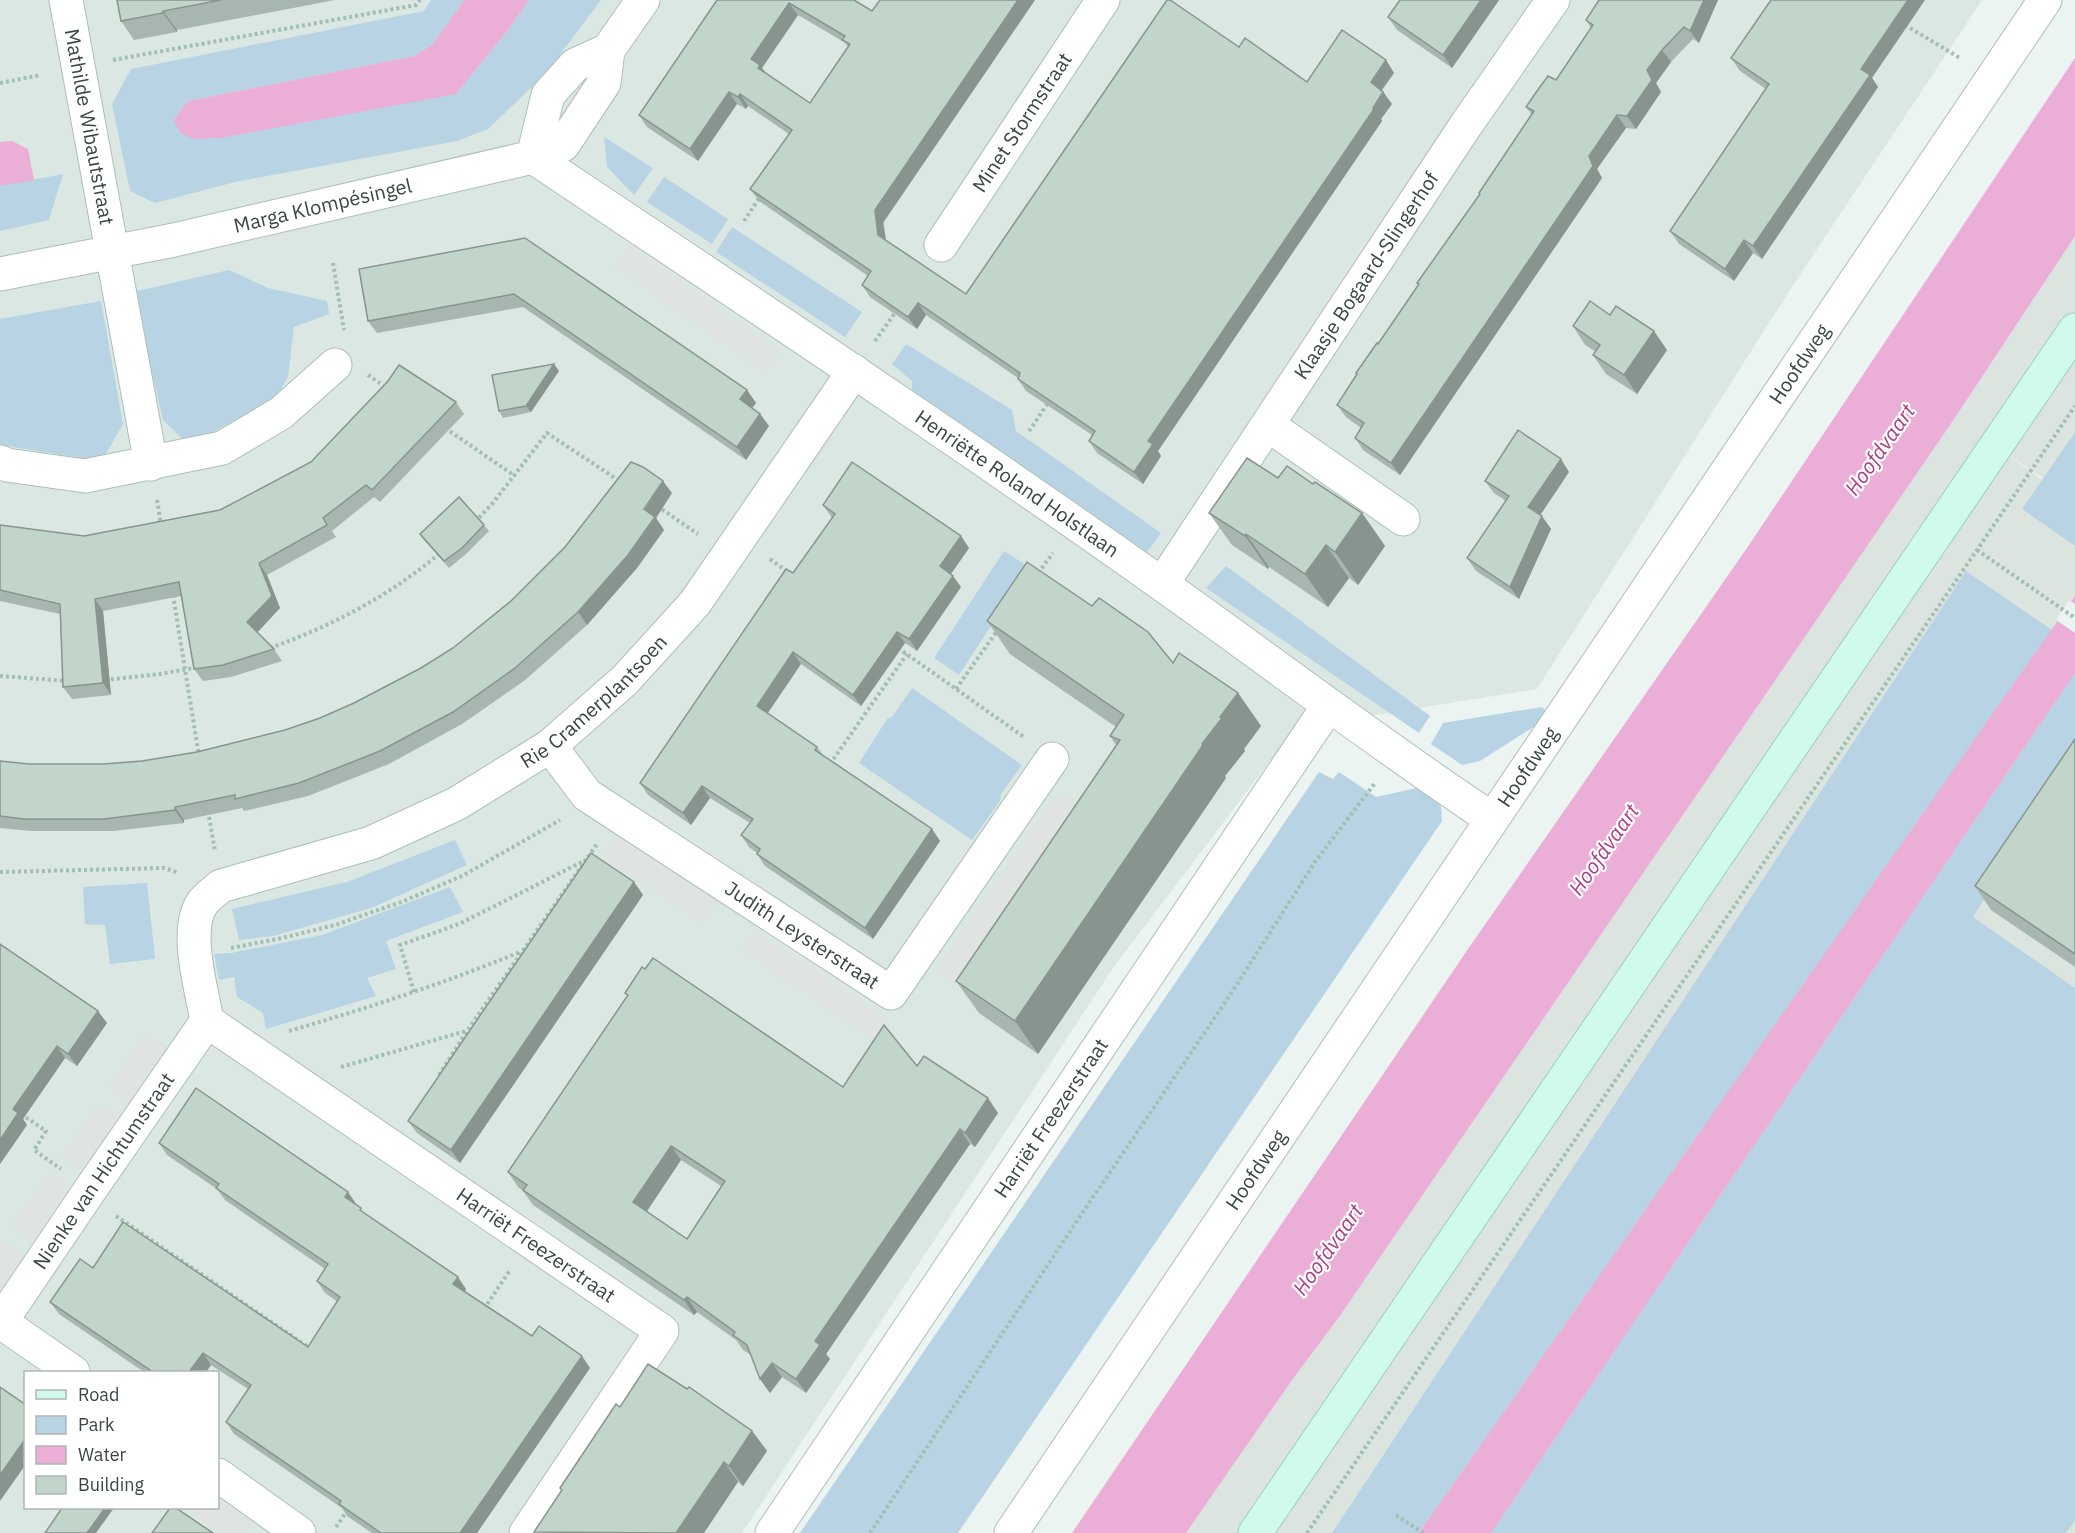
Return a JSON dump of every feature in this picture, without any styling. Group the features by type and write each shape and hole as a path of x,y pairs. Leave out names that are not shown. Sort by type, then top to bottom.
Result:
{"street":[{"name":"Mathilde Wibautstraat","path":"66,0 112,253"},
{"name":"Marga Klompésingel","path":"0,274 112,253 533,157 563,145 604,83 608,50 643,0"},
{"name":"Minet Stormstraat","path":"941,245 1103,0"},
{"name":"Klaasje Bogaard-Slingerhof","path":"1162,584 1466,125 1553,0"},
{"name":"Hoofdweg","path":"1011,1533 2045,0"},
{"name":"Henriëtte Roland Holstlaan","path":"533,157 854,371 1162,584 1492,819"},
{"path":"112,253 151,464"},
{"path":"1255,1533 2075,330"},
{"path":"0,462 7,465 85,476 222,448 281,413 346,358"},
{"name":"Rie Cramerplantsoen","path":"221,886 371,843 456,804 550,746 625,680 687,612 854,371"},
{"path":"1268,425 1403,519"},
{"name":"Harriët Freezerstraat","path":"772,1533 1329,705"},
{"name":"Judith Leysterstraat","path":"550,746 587,795 891,993 1052,759"},
{"path":"207,1021 194,933 197,915 203,902 221,886"},
{"name":"Harriët Freezerstraat","path":"207,1021 662,1331 526,1533"},
{"name":"Nienke van Hichtumstraat","path":"1,1322 207,1021"},
{"path":"1,1322 72,1371"},
{"path":"219,1476 314,1531"}],"path":[{"path":"0,83 416,5 420,0"},
{"path":"1904,24 1991,78"},
{"path":"744,221 763,192"},
{"path":"333,263 346,358 388,389"},
{"path":"854,371 903,301"},
{"path":"1029,431 1049,402"},
{"path":"1307,1533 2075,406"},
{"path":"437,422 515,476"},
{"path":"473,523 492,504 547,434 623,483"},
{"path":"151,464 162,533"},
{"path":"650,501 701,537"},
{"path":"1032,581 1074,523"},
{"path":"740,538 789,572"},
{"path":"269,649 324,627 353,612 413,576 446,548"},
{"path":"1977,550 2075,618"},
{"path":"172,590 200,761"},
{"path":"956,689 998,630"},
{"path":"897,647 1049,754 1052,759"},
{"path":"826,770 907,654"},
{"path":"95,681 203,666"},
{"path":"0,676 73,681"},
{"path":"870,1533 1232,992 1315,862 1398,753"},
{"path":"195,952 237,947 292,936 335,925 404,901 464,875 512,848 570,814 587,795"},
{"path":"0,872 164,868 221,886 208,807"},
{"path":"436,1080 521,952 617,816"},
{"path":"414,992 400,945 459,924 586,860"},
{"path":"267,1062 270,1037 462,976 521,952"},
{"path":"308,1090 317,1074 467,1031"},
{"path":"18,1113 46,1131 34,1150 90,1190 111,1213 314,1351"},
{"path":"483,1310 530,1242"},
{"path":"314,1531 336,1527 349,1508"},
{"path":"1396,1515 1423,1533"}],"shaded area":[{"path":"0,0 1982,0 1788,293 1537,689 1295,728 1113,968 742,1533 0,1533"},
{"path":"2075,165 2075,499 1987,441 2075,502 2075,1533 1131,1533"},
{"path":"629,246 779,352 764,373 614,267"},
{"path":"1058,792 1080,807 956,985 935,971"},
{"path":"618,835 718,902 704,924 603,857"},
{"path":"754,931 889,1022 876,1041 740,950"},
{"path":"146,1033 169,1049 131,1103 108,1088"},
{"path":"99,1102 123,1118 85,1173 61,1157"},
{"path":"49,1172 73,1188 35,1243 11,1227"},
{"path":"2,1240 25,1256 0,1293 0,1243"},
{"path":"219,1500 251,1522 244,1533 222,1533 186,1509 219,1509"}],"green space":[{"path":"431,0 464,0 433,44 415,56 188,101 456,94 508,30 529,0 601,0 547,72 488,129 457,141 235,182 155,203 130,191 112,104 131,69 424,11"},
{"path":"604,137 653,168 634,195 607,167"},
{"path":"63,174 49,220 0,231 0,186"},
{"path":"664,177 728,219 712,244 647,202"},
{"path":"732,227 862,312 845,337 716,252"},
{"path":"229,270 268,288 327,301 329,314 294,327 288,377 276,398 189,445 163,420 133,292"},
{"path":"101,301 123,424 102,461 0,445 0,319"},
{"path":"906,344 1012,410 1016,431 1161,533 1147,552 912,392 912,381 892,364"},
{"path":"2075,432 2075,546 2022,509"},
{"path":"1004,551 1029,567 959,675 934,658"},
{"path":"1226,566 1430,716 1419,733 1206,588"},
{"path":"1966,571 2052,630 1419,1533 1332,1533"},
{"path":"2075,673 2075,753 1973,917 2075,988 2075,1520 2066,1533 1491,1533"},
{"path":"912,688 1022,765 972,840 859,763 887,719 892,717"},
{"path":"1542,707 1551,716 1480,761 1462,765 1431,744 1443,723"},
{"path":"1319,772 1333,779 1339,772 1376,797 1421,787 1441,806 1442,821 958,1533 800,1533"},
{"path":"455,840 467,865 371,908 273,936 239,940 232,909 347,882"},
{"path":"147,883 155,959 110,964 105,925 85,924 83,887"},
{"path":"450,887 463,912 386,941 396,969 367,978 376,996 266,1029 263,1013 237,997 234,977 219,980 214,954 231,953 322,935"}],"water":[{"path":"464,0 529,0 508,30 456,94 220,138 192,138 177,128 174,120 188,101 415,56 433,44"},
{"name":"Hoofdvaart","path":"2075,58 2075,236 1952,422 1339,1317 1292,1380 1186,1533 1072,1533 1468,949 1747,548"},
{"path":"12,141 28,149 34,180 0,186 0,142"},
{"path":"2075,596 2075,673 1491,1533 1419,1533"}],"pier":[{"path":"2069,600 2075,604 2075,633 2056,620"}],"building":[{"path":"117,0 221,0 121,21"},
{"path":"717,0 854,0 872,11 880,0 1018,0 875,210 878,235 966,294 1167,0 1239,47 1245,38 1307,82 1342,30 1386,60 1371,82 1383,92 1374,109 1148,441 1153,444 1134,472 1089,441 1095,431 1018,379 1020,373 918,303 908,317 862,285 871,271 750,189 792,130 740,94 738,97 729,92 690,149 639,115","holes":["789,3 845,36 842,40 850,44 810,103 758,68 760,65 751,59"]},
{"path":"1400,0 1481,0 1443,55 1388,17"},
{"path":"1599,0 1704,0 1690,31 1684,27 1647,70 1652,80 1627,116 1617,115 1589,156 1593,166 1391,463 1355,438 1364,423 1337,405 1356,373 1419,284 1417,283 1480,194 1534,111 1526,107 1548,76 1556,80 1593,25 1586,20"},
{"path":"1771,0 1908,0 1861,69 1870,75 1753,246 1744,240 1725,269 1670,231 1769,84 1731,58"},
{"path":"525,238 747,390 740,399 760,414 737,447 514,294 368,321 359,269"},
{"path":"1590,301 1610,315 1616,306 1654,331 1624,375 1593,355 1600,345 1573,326"},
{"path":"554,364 526,406 499,411 492,375"},
{"path":"399,365 456,402 372,490 366,485 323,518 327,525 259,563 272,596 247,622 274,649 223,665 194,669 179,582 95,599 103,683 63,687 60,604 0,590 0,525 84,536 220,510 311,462 388,381"},
{"path":"1518,430 1561,459 1528,507 1542,516 1510,587 1467,558 1509,496 1485,481"},
{"path":"1247,458 1278,478 1287,466 1362,513 1335,552 1326,545 1305,574 1246,534 1245,536 1209,513"},
{"path":"631,462 643,467 663,481 644,509 655,517 628,555 578,612 515,668 453,712 380,751 299,783 235,799 235,795 175,807 175,810 104,819 24,819 0,816 0,761 29,764 104,764 142,761 197,752 285,730 320,718 421,668 453,648 511,601 565,547"},
{"path":"852,462 961,536 940,566 953,576 909,639 897,632 853,695 793,652 757,706 817,747 815,750 932,829 865,928 757,854 760,849 741,835 753,819 702,786 683,813 640,783 786,569 793,573 835,514 823,505"},
{"path":"459,497 484,525 462,548 444,561 420,534"},
{"path":"1027,562 1092,606 1099,598 1148,632 1173,663 1179,653 1238,693 1015,1021 956,981 1120,740 1110,736 1124,715 987,621"},
{"path":"2075,739 2075,954 1975,886"},
{"path":"591,853 634,882 451,1150 408,1121"},
{"path":"0,944 98,1011 68,1054 57,1046 13,1109 18,1113 0,1140"},
{"path":"653,958 843,1087 884,1025 917,1066 924,1056 988,1098 965,1133 960,1129 815,1341 820,1345 796,1379 772,1363 760,1379 747,1345 733,1335 735,1332 687,1297 684,1300 523,1190 527,1185 508,1172 628,995 625,993 642,967 645,969","holes":["671,1146 725,1181 687,1239 633,1202"]},
{"path":"196,1088 348,1192 345,1197 361,1208 360,1210 458,1277 453,1284 532,1336 539,1326 582,1356 460,1533 381,1533 339,1504 341,1501 226,1422 251,1385 203,1353 190,1371 152,1371 50,1302 80,1259 93,1268 123,1222 308,1347 340,1297 317,1281 328,1264 216,1188 219,1184 159,1143"},
{"path":"648,1364 687,1389 689,1387 752,1431 729,1466 724,1462 676,1533 534,1532 562,1490 560,1488 616,1404 620,1407"},
{"path":"0,1387 24,1404 24,1441 0,1475"},
{"path":"61,1509 104,1509 87,1533 45,1533"},
{"path":"169,1509 177,1509 213,1533 152,1533"}]}
